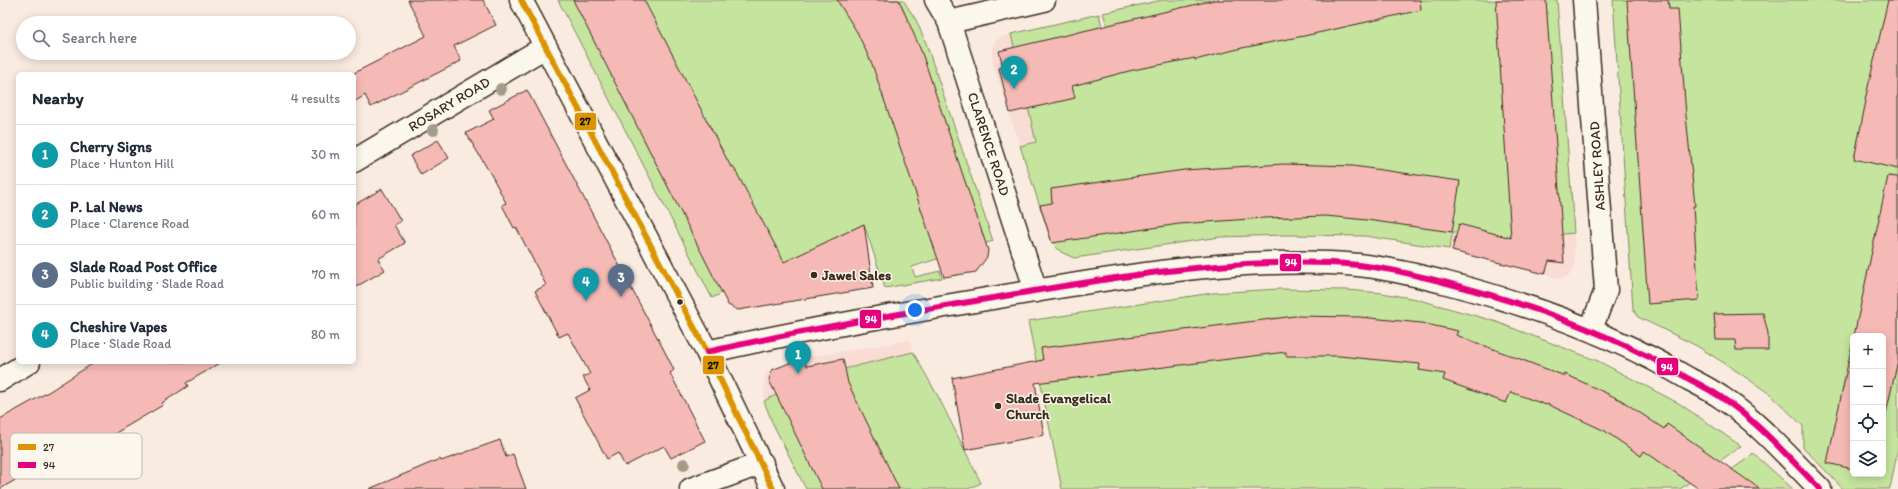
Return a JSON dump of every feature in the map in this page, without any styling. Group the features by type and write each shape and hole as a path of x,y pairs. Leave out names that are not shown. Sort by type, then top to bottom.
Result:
{"street":[{"path":"521,0 707,352 762,463 773,489"},
{"name":"CLARENCE ROAD","path":"936,0 949,22 1036,290"},
{"path":"949,22 1044,0"},
{"name":"ASHLEY ROAD","path":"1584,0 1606,290 1591,329"},
{"name":"ROSARY ROAD","path":"356,160 545,47"},
{"path":"707,352 759,340 1036,290 1148,274 1237,265 1331,263 1395,270 1483,292 1540,310 1591,329 1652,357 1725,399 1753,422 1820,489"},
{"path":"0,380 26,364"},
{"path":"691,489 762,463"}],"shaded area":[{"path":"1011,34 1037,143 1020,146 992,62 995,41 1001,37"},
{"path":"1453,232 1488,232 1501,235 1510,242 1511,235 1522,238 1574,233 1574,269 1568,276 1561,279 1452,251 1449,249"},
{"path":"910,340 913,352 812,377 764,401 765,373 802,358"}],"green space":[{"path":"558,0 903,0 916,20 926,43 993,241 912,267 915,277 940,271 942,278 885,288 864,224 712,298"},
{"path":"1162,0 1557,0 1574,233 1522,238 1511,235 1510,243 1496,234 1483,232 1453,232 1449,249 1365,236 1285,235 1220,237 1074,258 1061,252 1052,243 1020,146 1036,142 1011,34 1099,14 1110,62 1107,26 1103,13"},
{"path":"1613,0 1898,0 1898,448 1890,489 1843,489 1803,447 1803,426 1770,394 1697,346 1638,317 1633,309"},
{"path":"1279,289 1347,290 1382,293 1416,299 1494,321 1598,361 1680,404 1741,446 1680,489 1062,489 1028,321 1212,293"},
{"path":"913,352 939,398 981,483 968,489 806,489 772,422 764,401 812,377"},
{"path":"1753,453 1793,489 1704,489 1748,458"}],"building":[{"path":"408,0 483,0 496,25 454,46 461,61 371,107 365,95 356,101 356,72 426,36"},
{"path":"573,0 644,0 731,167 733,166 784,262 864,224 873,288 738,310 728,305"},
{"path":"837,0 899,0 922,53 988,250 987,257 976,272 944,277 872,64 857,32"},
{"path":"1214,0 1420,0 1421,10 1242,48 1195,60 1195,58 1133,70 1072,86 1075,98 1010,113 999,68 1003,67 999,51"},
{"path":"1496,0 1546,0 1564,263 1549,261 1545,274 1452,251 1459,224 1511,238"},
{"path":"1627,0 1668,0 1669,9 1678,9 1695,206 1693,206 1699,300 1648,304"},
{"path":"1888,0 1898,0 1898,169 1854,159 1865,100"},
{"path":"527,90 666,354 674,370 670,373 705,441 671,458 664,446 625,466 618,453 607,459 575,398 590,390 583,377 590,374 568,333 559,337 535,291 546,285 516,227 514,228 502,205 506,203 493,178 466,133 494,119 489,110"},
{"path":"438,140 449,158 421,175 410,156"},
{"path":"1284,164 1353,166 1460,181 1452,232 1326,216 1264,218 1179,224 1052,243 1040,205 1052,203 1051,189 1184,170"},
{"path":"1888,176 1898,177 1898,360 1886,413 1886,333 1855,333"},
{"path":"382,189 401,221 394,225 405,243 378,259 385,270 356,287 356,204"},
{"path":"1763,313 1768,333 1768,350 1736,350 1735,340 1716,340 1714,314"},
{"path":"1295,316 1360,317 1421,323 1458,331 1456,335 1565,376 1565,374 1621,400 1664,429 1667,424 1760,489 1699,489 1644,451 1641,456 1605,431 1547,404 1546,405 1511,392 1506,403 1443,380 1445,374 1419,370 1420,364 1339,356 1286,356 1286,352 1035,383 1044,435 965,450 952,378 1043,360 1041,348"},
{"path":"1850,354 1850,468 1827,463"},
{"path":"802,358 807,366 843,359 848,383 899,489 822,489 769,380 772,370"},
{"path":"92,364 219,364 186,383 188,386 162,403 163,405 116,433 10,433 10,479 17,479 0,489 0,419 50,391"},
{"path":"500,440 506,457 513,454 526,489 369,489 440,459 441,461"}],"transit line":[{"name":"27","path":"521,0 707,352 773,489"},
{"name":"94","path":"707,352 814,329 886,316 1077,284 1161,272 1245,264 1330,263 1360,265 1418,276 1510,301 1571,322 1631,348 1707,389 1738,409 1774,442 1820,489"}],"place":[{"name":"P. Lal News","path":"1014,89"},
{"name":"Jawel Sales","path":"814,275"},
{"name":"Slade Road Post Office","path":"621,297"},
{"name":"Cheshire Vapes","path":"586,301"},
{"name":"Cherry Signs","path":"798,374"},
{"name":"Slade Evangelical Church","path":"998,406"}]}
